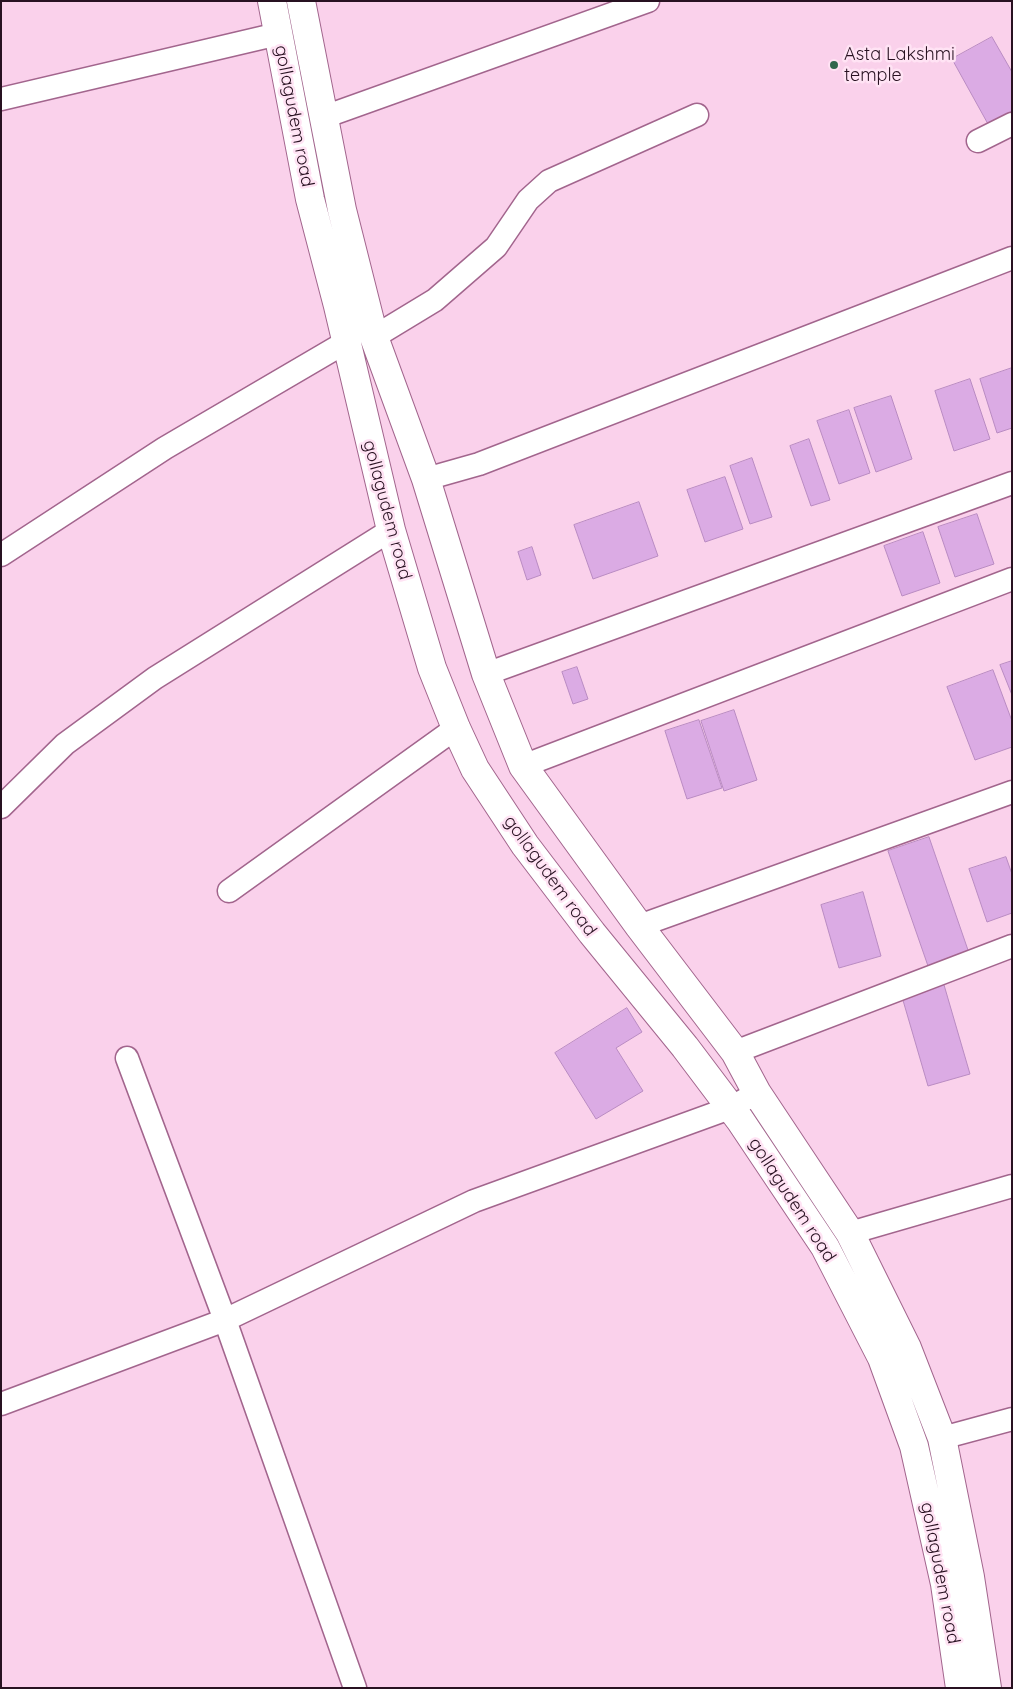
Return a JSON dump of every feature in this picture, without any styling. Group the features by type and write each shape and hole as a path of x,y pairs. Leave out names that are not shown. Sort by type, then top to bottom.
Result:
{"street":[{"name":"gollagudem road","path":"272,1 310,199 391,530 432,668 456,728 475,769 524,846 592,933 686,1047 825,1247 882,1358 914,1446 945,1584 960,1688"},
{"name":"gollagudem road","path":"301,1 342,210 374,337 426,479 486,674 523,766 638,926 735,1052 757,1093 850,1233 907,1348 942,1438 970,1577 987,1688"},
{"path":"324,117 635,3"},
{"path":"1,99 278,34"},
{"path":"374,337 435,300 496,247 528,200 549,181 697,115"},
{"path":"978,142 1012,124"},
{"path":"426,479 479,464 1012,258"},
{"path":"1,556 165,448 346,342"},
{"path":"486,674 1012,483"},
{"path":"1,807 65,744 155,678 391,530"},
{"path":"523,766 1012,579"},
{"path":"229,891 456,728"},
{"path":"638,926 1012,792"},
{"path":"735,1052 1012,946"},
{"path":"127,1058 225,1320 354,1688"},
{"path":"1,1404 225,1320 474,1201 730,1108 757,1093"},
{"path":"850,1233 1012,1186"},
{"path":"942,1438 1012,1419"}],"building":[{"path":"992,37 1012,72 1012,111 988,124 952,59"},
{"path":"1012,368 1012,428 997,433 980,379"},
{"path":"970,379 990,439 954,451 935,391"},
{"path":"891,396 912,459 876,472 854,408"},
{"path":"849,410 870,473 839,484 817,421"},
{"path":"809,439 830,500 811,506 790,446"},
{"path":"752,458 772,517 750,524 730,466"},
{"path":"725,477 743,529 705,542 687,490"},
{"path":"639,502 658,556 593,579 574,525"},
{"path":"977,514 994,564 955,577 938,527"},
{"path":"923,532 940,583 902,596 884,546"},
{"path":"532,547 541,575 527,580 518,552"},
{"path":"1012,661 1012,695 1000,665"},
{"path":"577,667 588,699 573,704 562,672"},
{"path":"993,670 1012,721 1012,747 975,760 947,687"},
{"path":"734,710 757,780 724,791 701,721"},
{"path":"699,720 722,788 687,799 665,731"},
{"path":"929,837 969,953 928,966 888,851"},
{"path":"1006,857 1012,874 1012,913 987,922 969,869"},
{"path":"863,892 881,956 839,968 821,905"},
{"path":"942,978 970,1074 928,1086 900,990"},
{"path":"627,1008 642,1032 616,1048 643,1091 596,1119 555,1053"}],"place":[{"name":"Asta Lakshmi temple","path":"834,65"}]}
